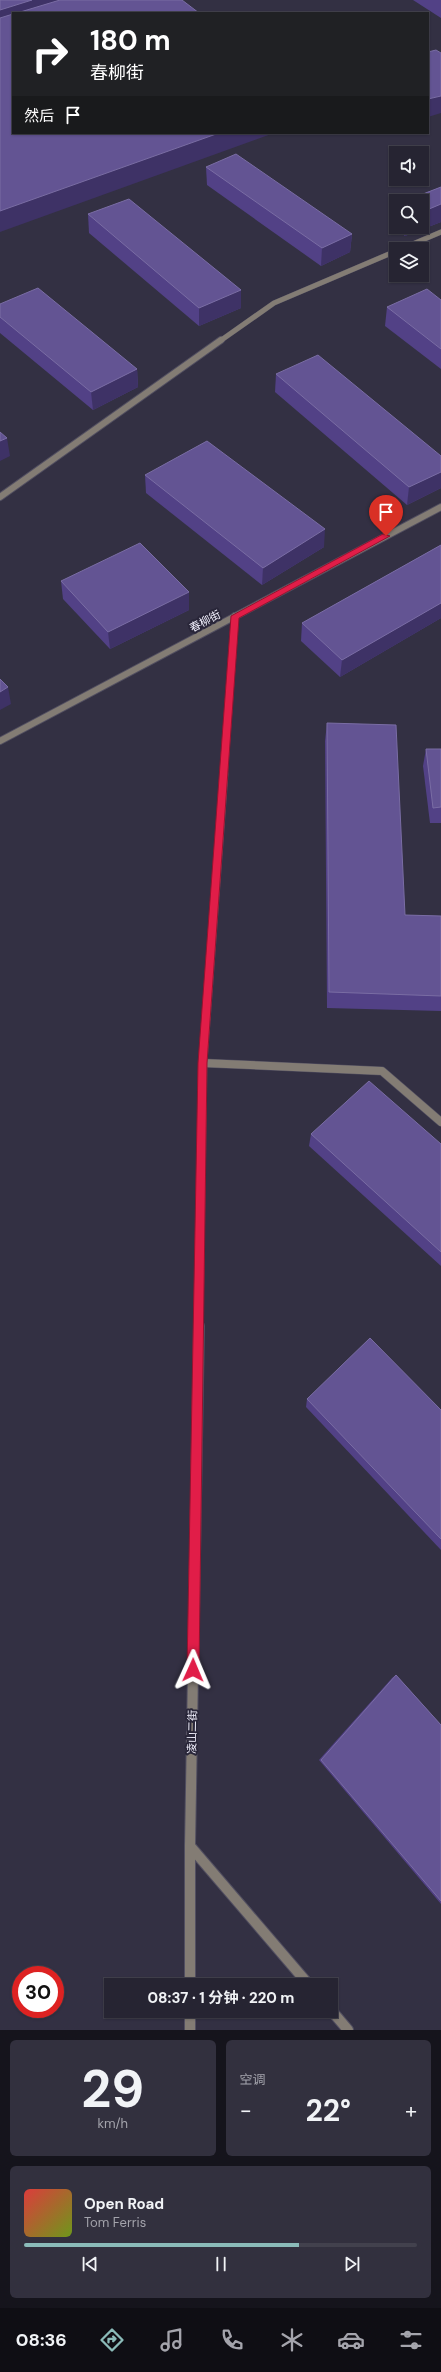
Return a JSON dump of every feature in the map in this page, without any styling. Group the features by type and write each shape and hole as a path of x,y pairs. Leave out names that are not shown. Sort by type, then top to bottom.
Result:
{"street":[{"path":"417,242 441,232"},
{"path":"0,497 274,303 389,254"},
{"name":"春柳街","path":"0,741 441,507"},
{"name":"凌山二街","path":"190,1978 190,1846 203,1063 235,616"},
{"path":"203,1063 382,1071 441,1122"},
{"path":"190,1846 303,1978"},
{"path":"190,2018 190,2030"},
{"path":"338,2018 348,2030"}],"building":[{"path":"0,0 32,0 0,10"},
{"path":"60,0 182,0 198,12 20,12"},
{"path":"12,14 12,134 216,134 0,211 0,18"},
{"path":"436,50 441,53 441,96 429,99 429,52"},
{"path":"236,154 352,234 322,248 206,167"},
{"path":"441,187 441,204 429,209 429,194 423,194"},
{"path":"129,199 241,290 199,308 88,214"},
{"path":"38,288 137,369 91,392 0,317 0,304"},
{"path":"427,289 441,300 441,349 387,307"},
{"path":"318,355 441,456 441,472 409,487 276,374"},
{"path":"0,432 7,438 0,441"},
{"path":"207,441 325,529 263,568 145,475"},
{"path":"140,543 189,592 108,632 61,581"},
{"path":"441,545 441,603 342,660 302,623"},
{"path":"0,679 8,687 0,692"},
{"path":"327,723 396,725 405,915 441,916 441,996 329,992"},
{"path":"426,749 441,749 441,807 433,808"},
{"path":"369,1081 441,1144 441,1252 311,1134"},
{"path":"370,1338 441,1410 441,1539 307,1399"},
{"path":"396,1675 441,1725 441,1901 321,1760"}],"route":[{"path":"193,1670 203,1063 235,616 386,536"}]}
